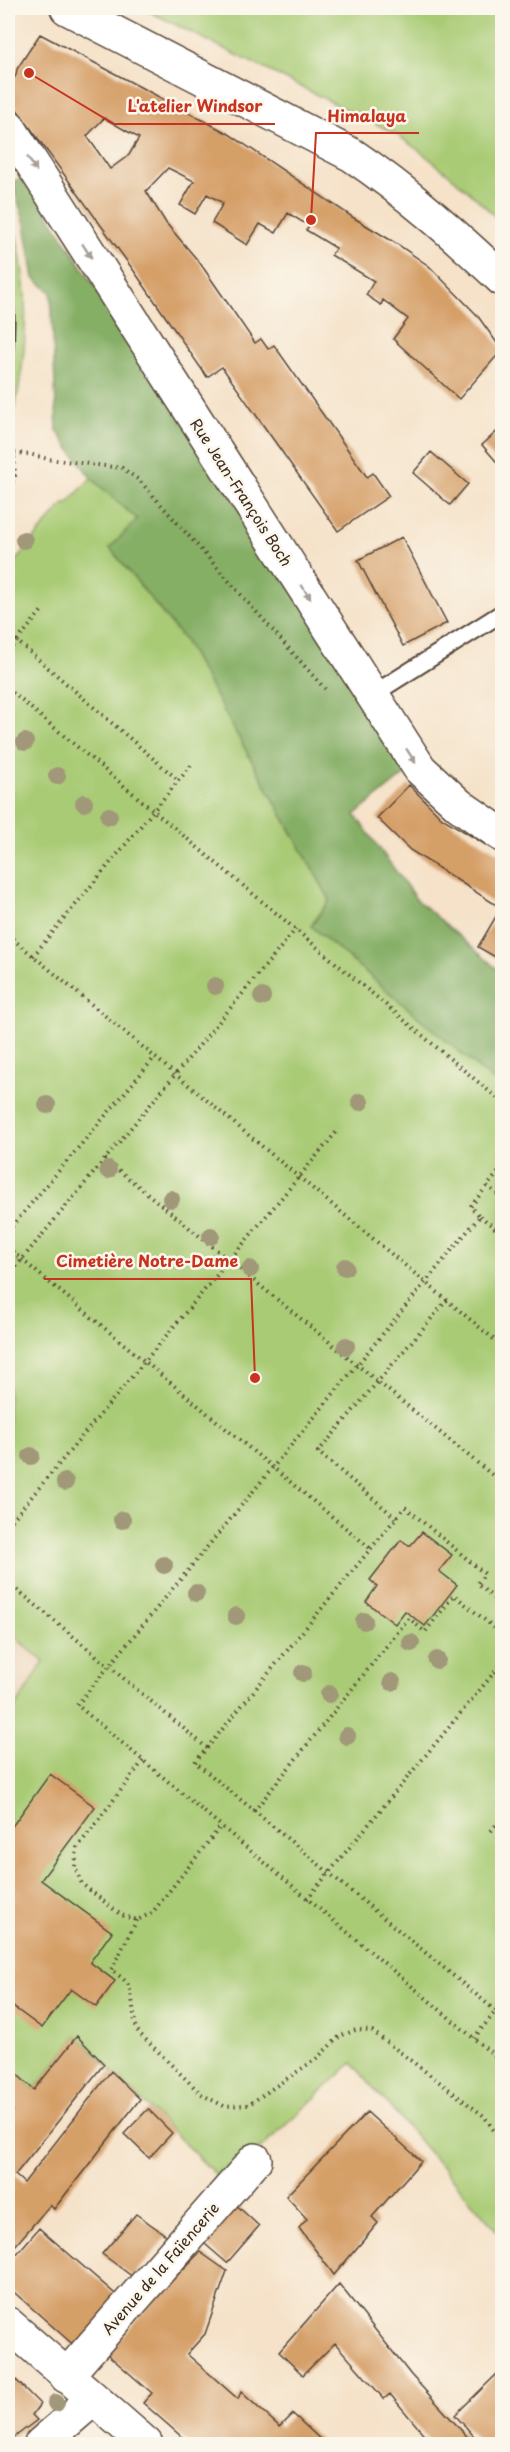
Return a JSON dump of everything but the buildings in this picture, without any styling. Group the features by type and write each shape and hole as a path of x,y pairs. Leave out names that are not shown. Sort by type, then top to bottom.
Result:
{"street":[{"path":"67,8 352,156 391,181 434,215 502,279"},
{"name":"Rue Jean-François Boch","path":"8,126 420,769 459,805 502,835"},
{"name":"Avenue de la Faïencerie","path":"66,2376 255,2160"},
{"path":"8,2324 146,2445"},
{"path":"41,2445 92,2400"}],"lane":[{"path":"372,695 502,613"}],"path":[{"path":"8,493 15,476 14,453 122,468 139,480 327,691"},
{"path":"8,474 15,476"},
{"path":"8,651 44,608"},
{"path":"8,634 178,780"},
{"path":"8,689 502,1102"},
{"path":"33,956 193,763"},
{"path":"8,1276 296,929"},
{"path":"8,935 502,1346"},
{"path":"8,1231 155,1057"},
{"path":"8,1525 339,1129"},
{"path":"105,1159 502,1483"},
{"path":"502,1168 470,1207 502,1234"},
{"path":"487,1186 502,1198"},
{"path":"480,1216 76,1705 502,2062"},
{"path":"8,1248 371,1548"},
{"path":"396,1518 318,1452 447,1300"},
{"path":"496,2011 195,1762 405,1507 485,1574 477,1584 502,1605"},
{"path":"8,1582 207,1748"},
{"path":"254,1811 409,1618 425,1632 454,1595 502,1634"},
{"path":"307,1899 502,1663"},
{"path":"143,1761 77,1848 75,1867 82,1884 121,1916 137,1920 153,1913 221,1826"},
{"path":"491,1831 502,1818"},
{"path":"137,1920 111,1970 126,1982 130,1991 133,2022 139,2033 201,2094 224,2106 248,2105 316,2060 340,2036 356,2030 372,2031 484,2116 502,2142"},
{"path":"474,2038 502,2003"}],"shaded area":[{"path":"8,1631 44,1662 8,1719"}],"green space":[{"path":"142,8 502,8 502,223 451,176 396,134"},
{"path":"24,177 409,771 355,815 416,899 502,973 502,1088 311,926 330,900 184,640 110,548 137,519 91,478 57,431 51,292 34,278 25,224 12,182"},
{"path":"8,209 22,265 26,322 21,379 8,435"},
{"path":"91,478 138,519 110,548 184,640 330,900 311,926 502,1088 502,2237 352,2063 224,2183 77,2036 34,2090 8,2066 8,1719 44,1662 8,1631 8,570 64,503 66,505"}],"tram line":[{"path":"8,246 15,320 8,394"}],"place":[{"name":"L'atelier Windsor","path":"29,73"},
{"name":"Himalaya","path":"311,220"},
{"name":"Cimetière Notre-Dame","path":"255,1378"}]}
